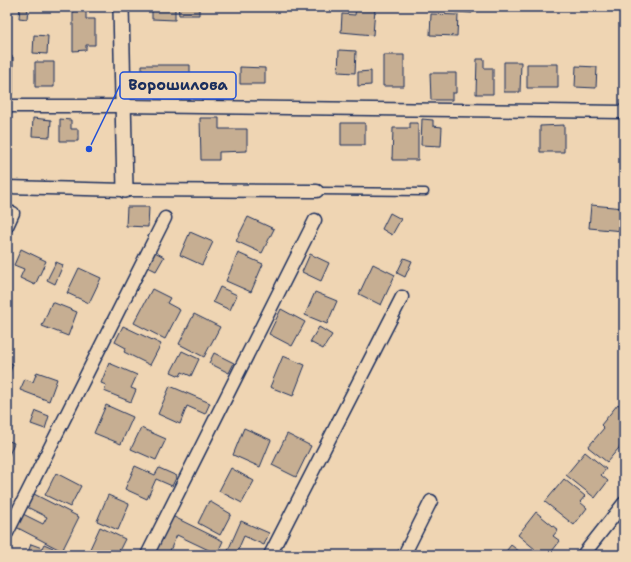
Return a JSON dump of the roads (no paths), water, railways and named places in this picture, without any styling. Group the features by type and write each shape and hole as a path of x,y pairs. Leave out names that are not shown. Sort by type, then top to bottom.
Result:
{"street":[{"path":"121,7 125,190"},
{"path":"7,106 624,112"},
{"path":"7,187 125,190 317,191"},
{"path":"7,226 14,213"},
{"path":"7,533 165,218"},
{"path":"147,555 315,220"},
{"path":"270,555 402,297"},
{"path":"404,555 431,501"},
{"path":"582,555 624,503"}],"lane":[{"path":"317,191 425,192"}],"place":[{"name":"Ворошилова","path":"89,149"}]}
